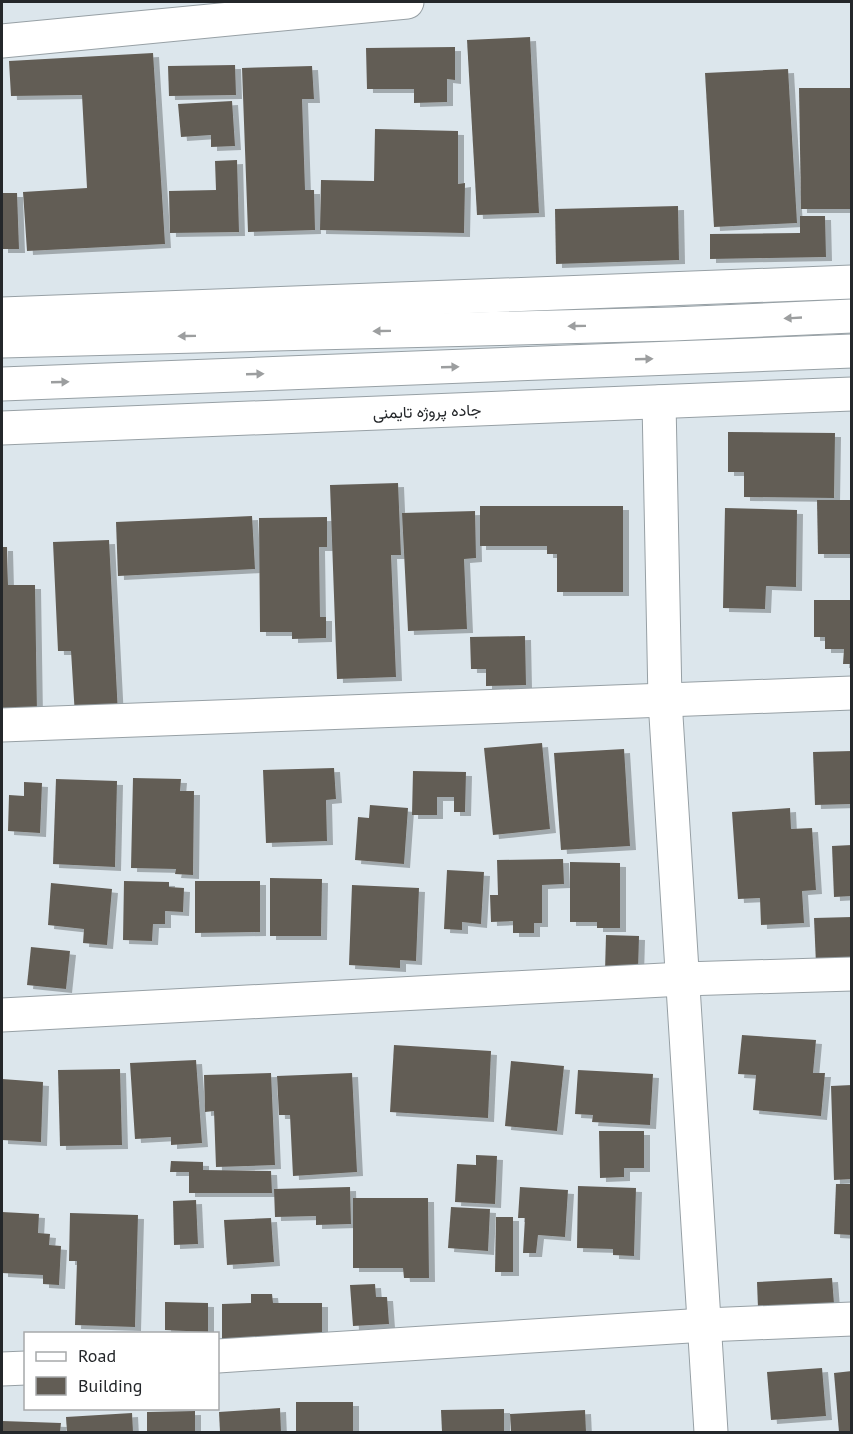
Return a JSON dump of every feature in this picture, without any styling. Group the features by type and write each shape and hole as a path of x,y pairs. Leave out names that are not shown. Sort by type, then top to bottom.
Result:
{"street":[{"path":"2,41 407,2"},
{"path":"2,314 852,282"},
{"path":"2,341 673,324 852,316"},
{"path":"2,384 852,351"},
{"name":"جاده پروژه تایمنی","path":"2,428 852,394"},
{"path":"658,402 665,700 711,1432"},
{"path":"2,725 852,693"},
{"path":"2,1015 683,979 852,974"},
{"path":"219,1356 705,1325 852,1319"},
{"path":"2,1370 24,1368"}],"building":[{"path":"530,37 539,213 477,215 467,40"},
{"path":"455,47 455,80 447,79 447,102 414,103 414,89 367,89 366,48"},
{"path":"153,53 165,244 27,251 23,192 87,188 82,95 11,96 9,61"},
{"path":"235,65 236,95 169,96 168,66"},
{"path":"312,66 314,99 302,99 305,190 314,190 315,230 248,232 242,68"},
{"path":"788,69 797,223 714,227 705,73"},
{"path":"799,88 852,88 852,209 801,209"},
{"path":"232,101 235,146 211,147 211,135 181,137 178,104"},
{"path":"375,129 458,131 458,184 465,183 464,233 320,230 321,180 374,181"},
{"path":"237,160 239,232 170,233 169,191 216,190 215,161"},
{"path":"2,193 17,193 19,249 2,249"},
{"path":"678,206 679,260 556,264 555,209"},
{"path":"800,216 825,216 826,257 710,259 710,234 800,233"},
{"path":"728,432 835,433 834,498 744,497 744,472 728,472"},
{"path":"398,483 401,555 391,555 396,677 337,679 330,485"},
{"path":"817,500 852,500 852,554 818,554"},
{"path":"480,506 623,506 623,592 557,592 557,554 547,554 547,546 480,546"},
{"path":"725,508 797,510 796,587 766,586 765,609 723,608"},
{"path":"475,511 476,558 464,559 467,629 408,631 402,513"},
{"path":"252,516 255,569 118,576 116,522"},
{"path":"327,517 327,547 319,547 320,617 326,617 326,638 292,639 292,632 260,632 259,518"},
{"path":"109,540 118,714 75,716 71,651 58,651 53,542"},
{"path":"2,547 7,547 8,585 35,585 37,714 2,715"},
{"path":"814,600 852,600 852,664 843,664 844,649 825,649 825,637 814,637"},
{"path":"525,636 526,685 486,686 486,669 471,669 470,637"},
{"path":"542,743 550,829 493,835 484,748"},
{"path":"624,749 630,846 561,850 554,753"},
{"path":"852,751 852,804 815,805 813,752"},
{"path":"334,768 336,799 326,800 327,841 266,843 263,770"},
{"path":"413,771 466,772 465,812 454,812 454,797 437,797 437,815 412,815"},
{"path":"133,778 181,779 180,791 194,791 193,875 175,874 176,869 131,868"},
{"path":"56,779 117,781 115,867 53,864"},
{"path":"24,782 42,783 40,833 8,831 9,795 24,796"},
{"path":"370,805 408,808 404,864 355,860 358,817 369,818"},
{"path":"790,808 791,829 812,828 816,890 802,891 804,923 761,925 760,898 738,899 732,812"},
{"path":"852,845 852,896 834,897 832,846"},
{"path":"563,859 564,884 542,885 542,923 534,923 534,933 513,933 513,921 491,922 490,895 498,895 497,860"},
{"path":"570,862 620,863 620,928 597,928 597,922 570,922"},
{"path":"447,870 484,872 481,924 462,922 462,930 444,929"},
{"path":"270,878 322,879 321,936 270,936"},
{"path":"124,881 169,882 169,887 184,888 183,912 165,911 165,924 153,924 152,941 123,940"},
{"path":"195,881 260,881 260,932 195,933"},
{"path":"51,883 112,889 107,945 83,943 84,929 48,925"},
{"path":"352,885 419,888 416,961 400,960 400,968 349,965"},
{"path":"852,917 852,963 816,964 814,918"},
{"path":"606,935 639,936 638,971 605,971"},
{"path":"31,947 70,951 66,989 27,985"},
{"path":"742,1035 816,1040 813,1073 825,1073 821,1116 753,1110 756,1075 738,1074"},
{"path":"394,1045 491,1051 488,1118 390,1112"},
{"path":"196,1060 202,1143 171,1145 171,1137 135,1139 130,1063"},
{"path":"511,1061 564,1066 557,1131 505,1126"},
{"path":"120,1069 122,1145 60,1146 58,1070"},
{"path":"578,1070 653,1074 650,1125 592,1122 593,1115 575,1114"},
{"path":"271,1073 275,1165 216,1167 214,1111 205,1112 204,1075"},
{"path":"352,1073 357,1172 293,1176 290,1115 279,1115 277,1076"},
{"path":"2,1079 43,1082 41,1142 2,1140"},
{"path":"852,1085 852,1179 834,1180 831,1086"},
{"path":"599,1131 644,1131 644,1168 624,1168 624,1177 600,1178"},
{"path":"476,1155 497,1156 495,1204 455,1202 457,1164 476,1165"},
{"path":"171,1161 203,1162 203,1170 271,1171 272,1193 189,1193 189,1172 170,1172"},
{"path":"836,1184 852,1184 852,1235 834,1234"},
{"path":"578,1186 636,1188 634,1256 613,1255 613,1249 577,1248"},
{"path":"350,1187 351,1224 316,1225 316,1216 275,1217 274,1189"},
{"path":"520,1187 568,1190 565,1237 538,1235 536,1253 523,1253 525,1218 518,1218"},
{"path":"353,1198 428,1198 429,1278 404,1278 403,1268 353,1268"},
{"path":"196,1200 198,1244 174,1245 173,1201"},
{"path":"451,1207 490,1209 488,1251 448,1248"},
{"path":"2,1212 39,1214 38,1233 50,1234 49,1245 61,1246 59,1285 43,1284 43,1275 2,1273"},
{"path":"70,1213 138,1215 135,1327 75,1325 77,1261 69,1261"},
{"path":"496,1217 513,1217 513,1272 495,1272"},
{"path":"271,1218 274,1262 227,1265 224,1220"},
{"path":"832,1278 834,1304 758,1308 757,1282"},
{"path":"375,1284 376,1297 387,1297 389,1324 353,1326 350,1285"},
{"path":"251,1294 272,1294 273,1303 322,1303 322,1338 222,1339 222,1304 251,1303"},
{"path":"165,1302 208,1303 208,1332 165,1330"},
{"path":"822,1368 826,1416 771,1420 767,1372"},
{"path":"852,1371 852,1432 839,1432 834,1373"},
{"path":"296,1402 353,1402 353,1432 296,1432"},
{"path":"280,1408 281,1432 220,1432 219,1412"},
{"path":"504,1409 504,1432 442,1432 441,1410"},
{"path":"585,1410 586,1432 511,1432 510,1414"},
{"path":"195,1411 195,1432 147,1432 147,1412"},
{"path":"132,1413 133,1432 67,1432 66,1417"},
{"path":"2,1421 61,1423 60,1432 2,1432"}]}
